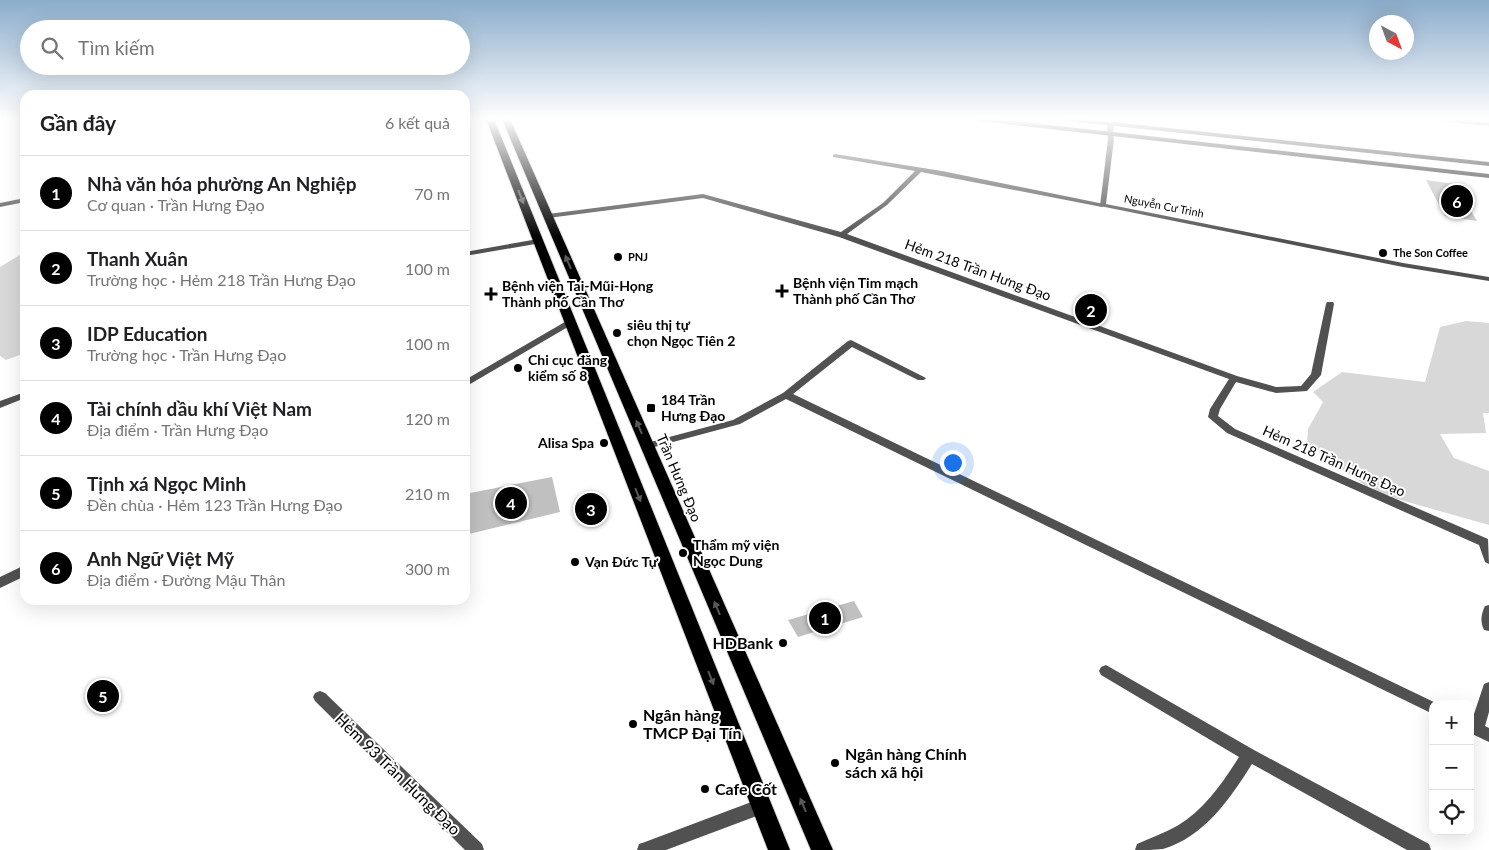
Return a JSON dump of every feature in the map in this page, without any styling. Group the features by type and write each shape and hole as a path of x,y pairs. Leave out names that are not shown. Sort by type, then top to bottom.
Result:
{"highway":[{"path":"506,159 779,850"},
{"name":"Trần Hưng Đạo","path":"523,159 822,850"}],"main road":[{"path":"1333,159 1489,176"},
{"path":"1442,159 1489,164"}],"street":[{"name":"Nguyễn Cư Trinh","path":"851,159 1102,205 1403,265 1489,279"},
{"path":"1102,205 1108,159"},
{"path":"842,234 885,204 919,170"},
{"name":"Hẻm 218 Trần Hưng Đạo","path":"548,216 703,196 842,234 1234,378 1215,409 1213,417 1219,423 1231,431 1484,542 1489,560"},
{"path":"0,205 20,201"},
{"path":"470,253 538,241"},
{"path":"1234,378 1276,390 1304,389 1316,375 1330,304"},
{"path":"470,381 570,322"},
{"path":"647,446 736,422 786,395 851,343 921,378"},
{"path":"786,395 1429,706"},
{"path":"0,404 20,397"},
{"path":"0,583 20,573"},
{"path":"1489,610 1487,623 1489,626"},
{"path":"1106,671 1249,755 1423,850"},
{"path":"1479,730 1489,688"},
{"name":"Hẻm 93 Trần Hưng Đạo","path":"320,697 476,850"},
{"path":"1143,850 1188,828 1214,806 1225,794 1249,755"},
{"path":"645,850 762,806"}],"shaded area":[{"path":"20,255 20,355 6,360 0,356 0,267"},
{"path":"1466,321 1489,323 1489,413 1483,413 1486,433 1440,434 1454,458 1489,471 1489,525 1376,493 1307,444 1308,429 1323,402 1313,392 1342,372 1425,382 1440,327"}],"building":[{"path":"1426,180 1455,184 1477,221 1445,216"},
{"path":"552,477 560,512 470,534 470,493"},
{"path":"854,601 863,617 798,637 788,620"}],"place":[{"name":"Anh Ngữ Việt Mỹ","path":"1457,201"},
{"name":"The Son Coffee","path":"1383,253"},
{"name":"PNJ","path":"618,257"},
{"name":"Bệnh viện Tim mạch Thành phố Cần Thơ","path":"782,291"},
{"name":"Bệnh viện Tai-Mũi-Họng Thành phố Cần Thơ","path":"491,294"},
{"name":"Thanh Xuân","path":"1091,310"},
{"name":"siêu thị tự chọn Ngọc Tiên 2","path":"617,333"},
{"name":"Chi cục đăng kiểm số 8","path":"518,368"},
{"name":"184 Trần Hưng Đạo","path":"651,408"},
{"name":"Alisa Spa","path":"604,443"},
{"name":"Tài chính dầu khí Việt Nam","path":"511,503"},
{"name":"IDP Education","path":"591,509"},
{"name":"Thẩm mỹ viện Ngọc Dung","path":"683,553"},
{"name":"Vạn Đức Tự","path":"575,562"},
{"name":"Nhà văn hóa phường An Nghiệp","path":"825,618"},
{"name":"HDBank","path":"783,643"},
{"name":"Tịnh xá Ngọc Minh","path":"103,696"},
{"name":"Ngân hàng TMCP Đại Tín","path":"633,724"},
{"name":"Ngân hàng Chính sách xã hội","path":"835,763"},
{"name":"Cafe Cốt","path":"705,789"}]}
